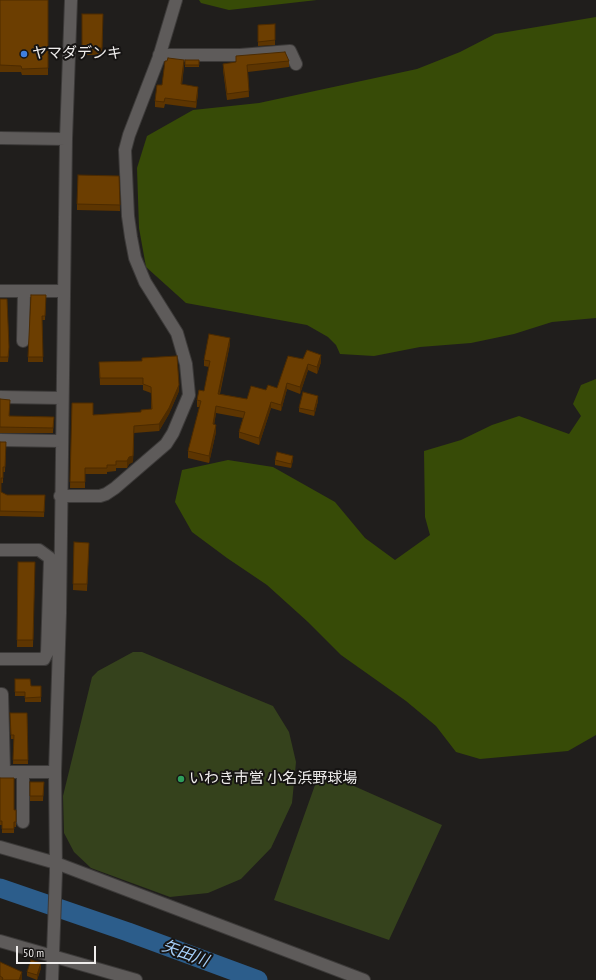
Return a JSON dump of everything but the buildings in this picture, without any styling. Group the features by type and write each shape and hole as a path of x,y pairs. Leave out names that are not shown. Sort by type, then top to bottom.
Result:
{"street":[{"path":"52,980 56,868 55,772 60,612 61,398 66,139 71,0"},
{"path":"60,496 100,496 110,492 166,444 173,433 189,395 181,343 172,323 156,302 139,269 130,237 125,150 159,55 176,0"},
{"path":"159,55 240,55 290,52 296,64"},
{"path":"0,138 66,139"},
{"path":"0,291 64,291"},
{"path":"23,341 24,291"},
{"path":"0,397 61,398"},
{"path":"0,440 61,441"},
{"path":"0,550 39,550 50,558 47,653 44,659 0,659"},
{"path":"0,694 2,694 2,772 55,772"},
{"path":"23,772 23,822"},
{"path":"0,847 364,980"},
{"path":"0,942 54,951 136,980"}],"green space":[{"path":"199,0 317,0 229,10 201,3"},
{"path":"596,17 596,318 552,322 514,334 471,343 420,347 374,356 340,354 336,345 328,337 307,325 186,303 146,267 139,228 137,168 147,136 193,110 259,103 417,69 460,52 495,34"},
{"path":"596,379 596,735 568,751 480,759 456,752 436,726 406,701 341,655 308,622 267,585 192,532 175,502 182,470 228,460 273,467 335,502 365,538 395,560 430,535 425,517 424,451 461,440 492,425 519,416 569,434 581,416 573,404 581,385"},
{"name":"いわき市営 小名浜野球場","path":"133,652 142,652 273,706 289,732 296,762 292,803 271,848 241,879 208,893 170,897 91,868 74,852 64,833 63,796 92,677 98,671"},
{"path":"320,771 442,825 389,940 274,900"}],"waterway":[{"name":"矢田川","path":"0,888 128,932 258,980"}],"place":[{"name":"ヤマダデンキ","path":"24,54"},
{"name":"いわき市営 小名浜野球場","path":"181,779"}]}
